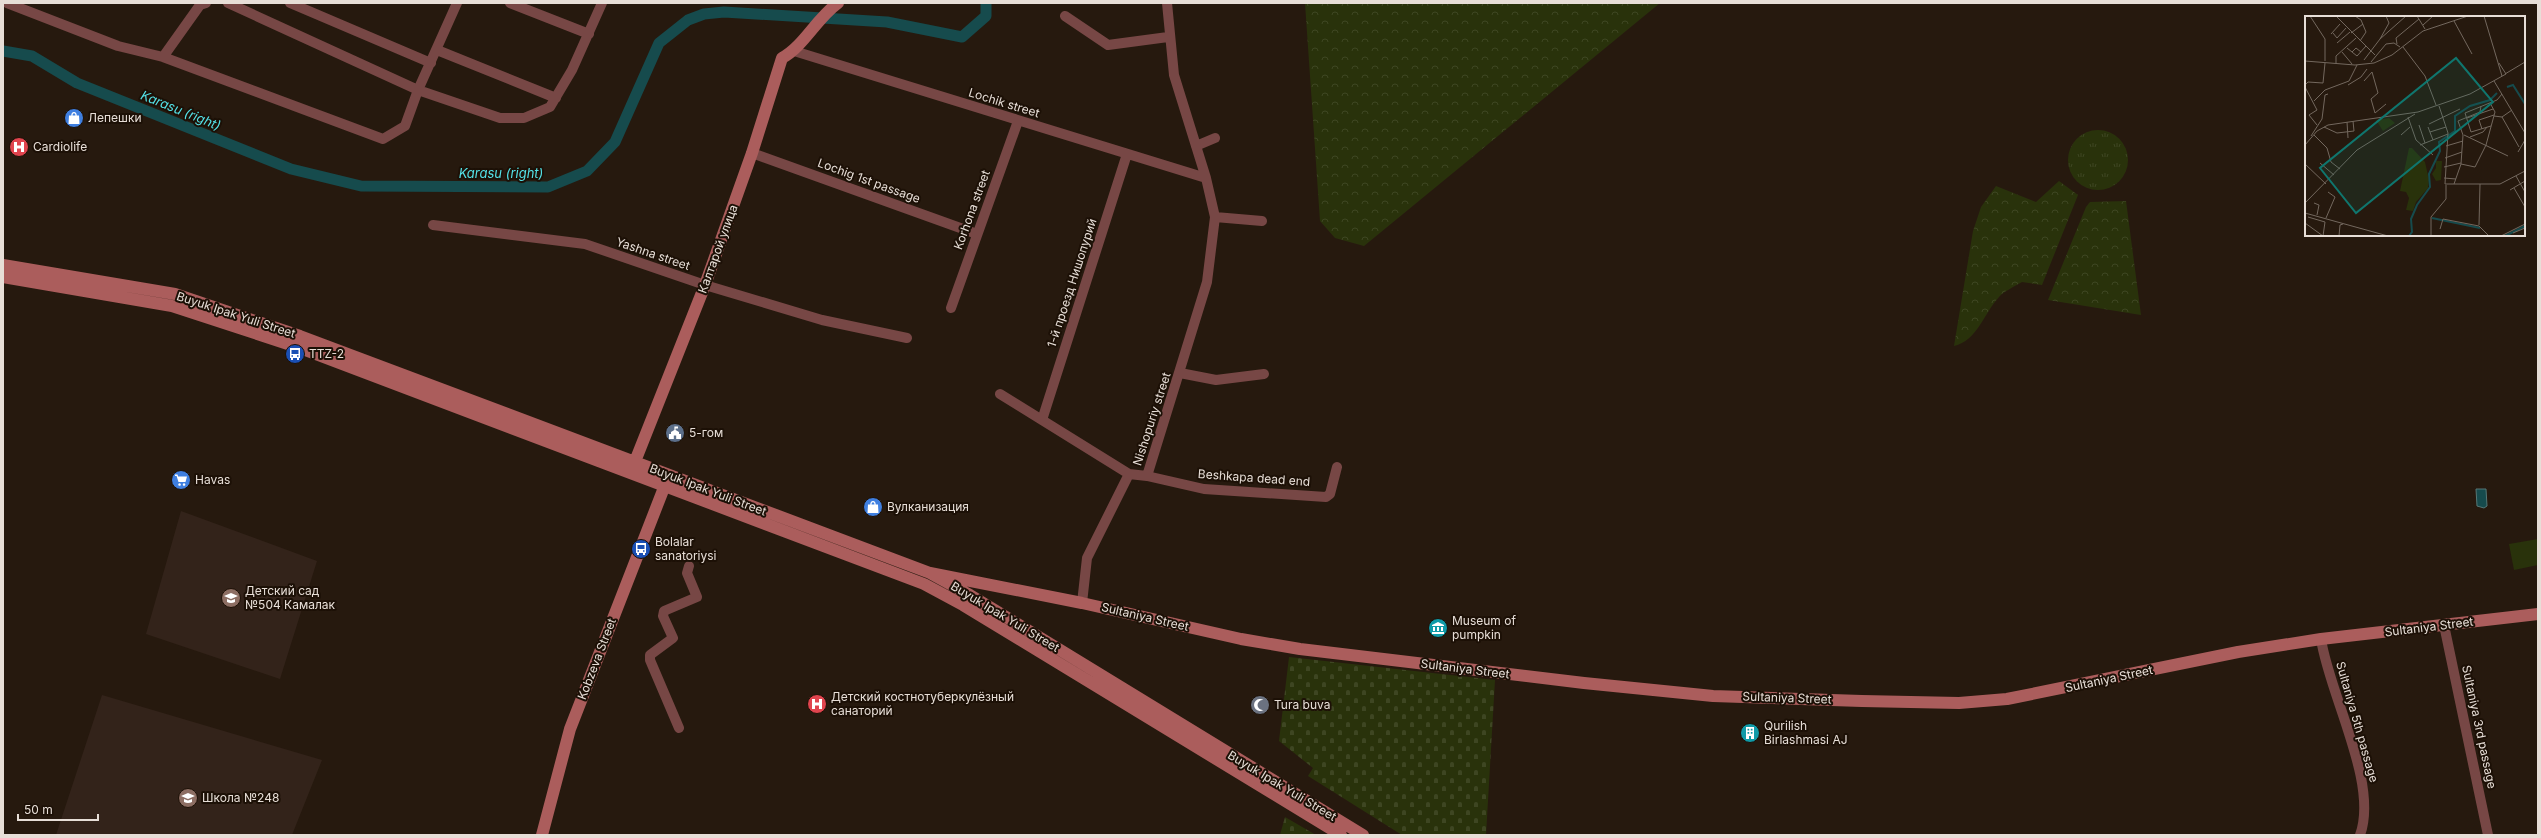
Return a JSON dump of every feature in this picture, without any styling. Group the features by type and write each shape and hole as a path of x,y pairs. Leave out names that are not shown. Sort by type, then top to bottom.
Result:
{"main road":[{"name":"Калтарой улица","path":"633,468 705,285 752,153 782,58 794,51 827,11 838,3"},
{"name":"Buyuk Ipak Yuli Street","path":"3,265 175,294 300,336 924,584 963,605 1341,835"},
{"name":"Buyuk Ipak Yuli Street","path":"3,276 172,306 297,347 633,468"},
{"name":"Buyuk Ipak Yuli Street","path":"667,481 930,573 970,595 1363,835"},
{"name":"Kobzeva Street","path":"542,835 570,729 667,481"},
{"name":"Sultаniya Street","path":"930,573 1082,603 1241,639 1300,649 1584,683 1702,695 1862,701 1959,703 2007,699 2238,652 2321,639 2538,614"}],"street":[{"path":"7,3 34,8 118,46 163,57 383,138 405,126 418,90 457,3"},
{"path":"163,57 200,5 206,3"},
{"path":"228,3 418,90 500,118 524,118 550,107 572,70 602,3"},
{"path":"290,3 431,63"},
{"path":"510,3 589,34"},
{"name":"Nishopuriy street","path":"1082,603 1087,558 1129,474 1147,476 1207,282 1214,216 1206,178 1174,75 1168,37 1166,3"},
{"path":"1066,16 1108,45 1168,37"},
{"path":"437,50 556,98"},
{"name":"Lochik street","path":"794,51 1206,178"},
{"name":"Korhona street","path":"951,308 1018,121"},
{"path":"1196,146 1215,138"},
{"name":"Lochig 1st passage","path":"752,153 977,234"},
{"name":"1-й проезд Нишопурий","path":"1042,420 1127,154"},
{"path":"1214,216 1262,221"},
{"name":"Yashna street","path":"433,225 585,244 705,285 822,320 907,338"},
{"path":"1180,373 1216,380 1264,374"},
{"path":"1000,394 1129,474"},
{"name":"Beshkapa dead end","path":"1147,476 1204,489 1250,490 1326,497 1330,494 1337,467"},
{"path":"679,728 650,660 650,655 673,638 664,616 664,611 697,597 687,573 689,566"},
{"name":"Sultaniya 3rd passage","path":"2444,625 2488,835"},
{"name":"Sultaniya 5th passage","path":"2321,639 2362,780 2364,810 2360,835"}],"shaded area":[{"name":"Детский сад №504 Камалак","path":"181,511 317,561 280,679 146,634"},
{"name":"Школа №248","path":"102,695 322,760 292,835 56,835"}],"green space":[{"path":"1305,3 1660,3 1364,246 1335,238 1320,221"},
{"path":"2092,130 2104,130 2115,135 2123,143 2128,154 2126,172 2115,185 2104,190 2092,190 2081,185 2073,177 2068,166 2068,154 2073,143 2081,135"},
{"path":"2059,181 2078,195 2042,285 2022,282 2004,293 1994,303 1974,333 1962,343 1954,346 1973,231 1981,207 1996,186 2036,202"},
{"path":"2126,201 2141,315 2048,300 2086,207 2090,202"},
{"path":"2538,539 2538,565 2514,570 2509,544"},
{"path":"1289,657 1495,680 1486,835 1402,835 1308,776 1313,768 1279,741"},
{"path":"1285,817 1316,835 1280,835"}],"water":[{"path":"2476,489 2486,489 2487,506 2484,508 2477,506"}],"waterway":[{"name":"Karasu (right)","path":"3,51 32,56 77,83 291,169 361,186 548,187 587,171 615,142 659,43 688,20 704,14 724,12 887,22 962,37 986,16 986,3"}],"place":[{"name":"Лепешки","path":"74,118"},
{"name":"Cardiolife","path":"19,147"},
{"name":"TTZ-2","path":"295,354"},
{"name":"5-гом","path":"675,433"},
{"name":"Havas","path":"181,480"},
{"name":"Вулканизация","path":"873,507"},
{"name":"Bolalar sanatoriysi","path":"641,549"},
{"name":"Детский сад №504 Камалак","path":"231,598"},
{"name":"Museum of pumpkin","path":"1438,628"},
{"name":"Детский костнотуберкулёзный санаторий","path":"817,704"},
{"name":"Tura buva","path":"1260,705"},
{"name":"Qurilish Birlashmasi AJ","path":"1750,733"},
{"name":"Школа №248","path":"188,798"}]}
